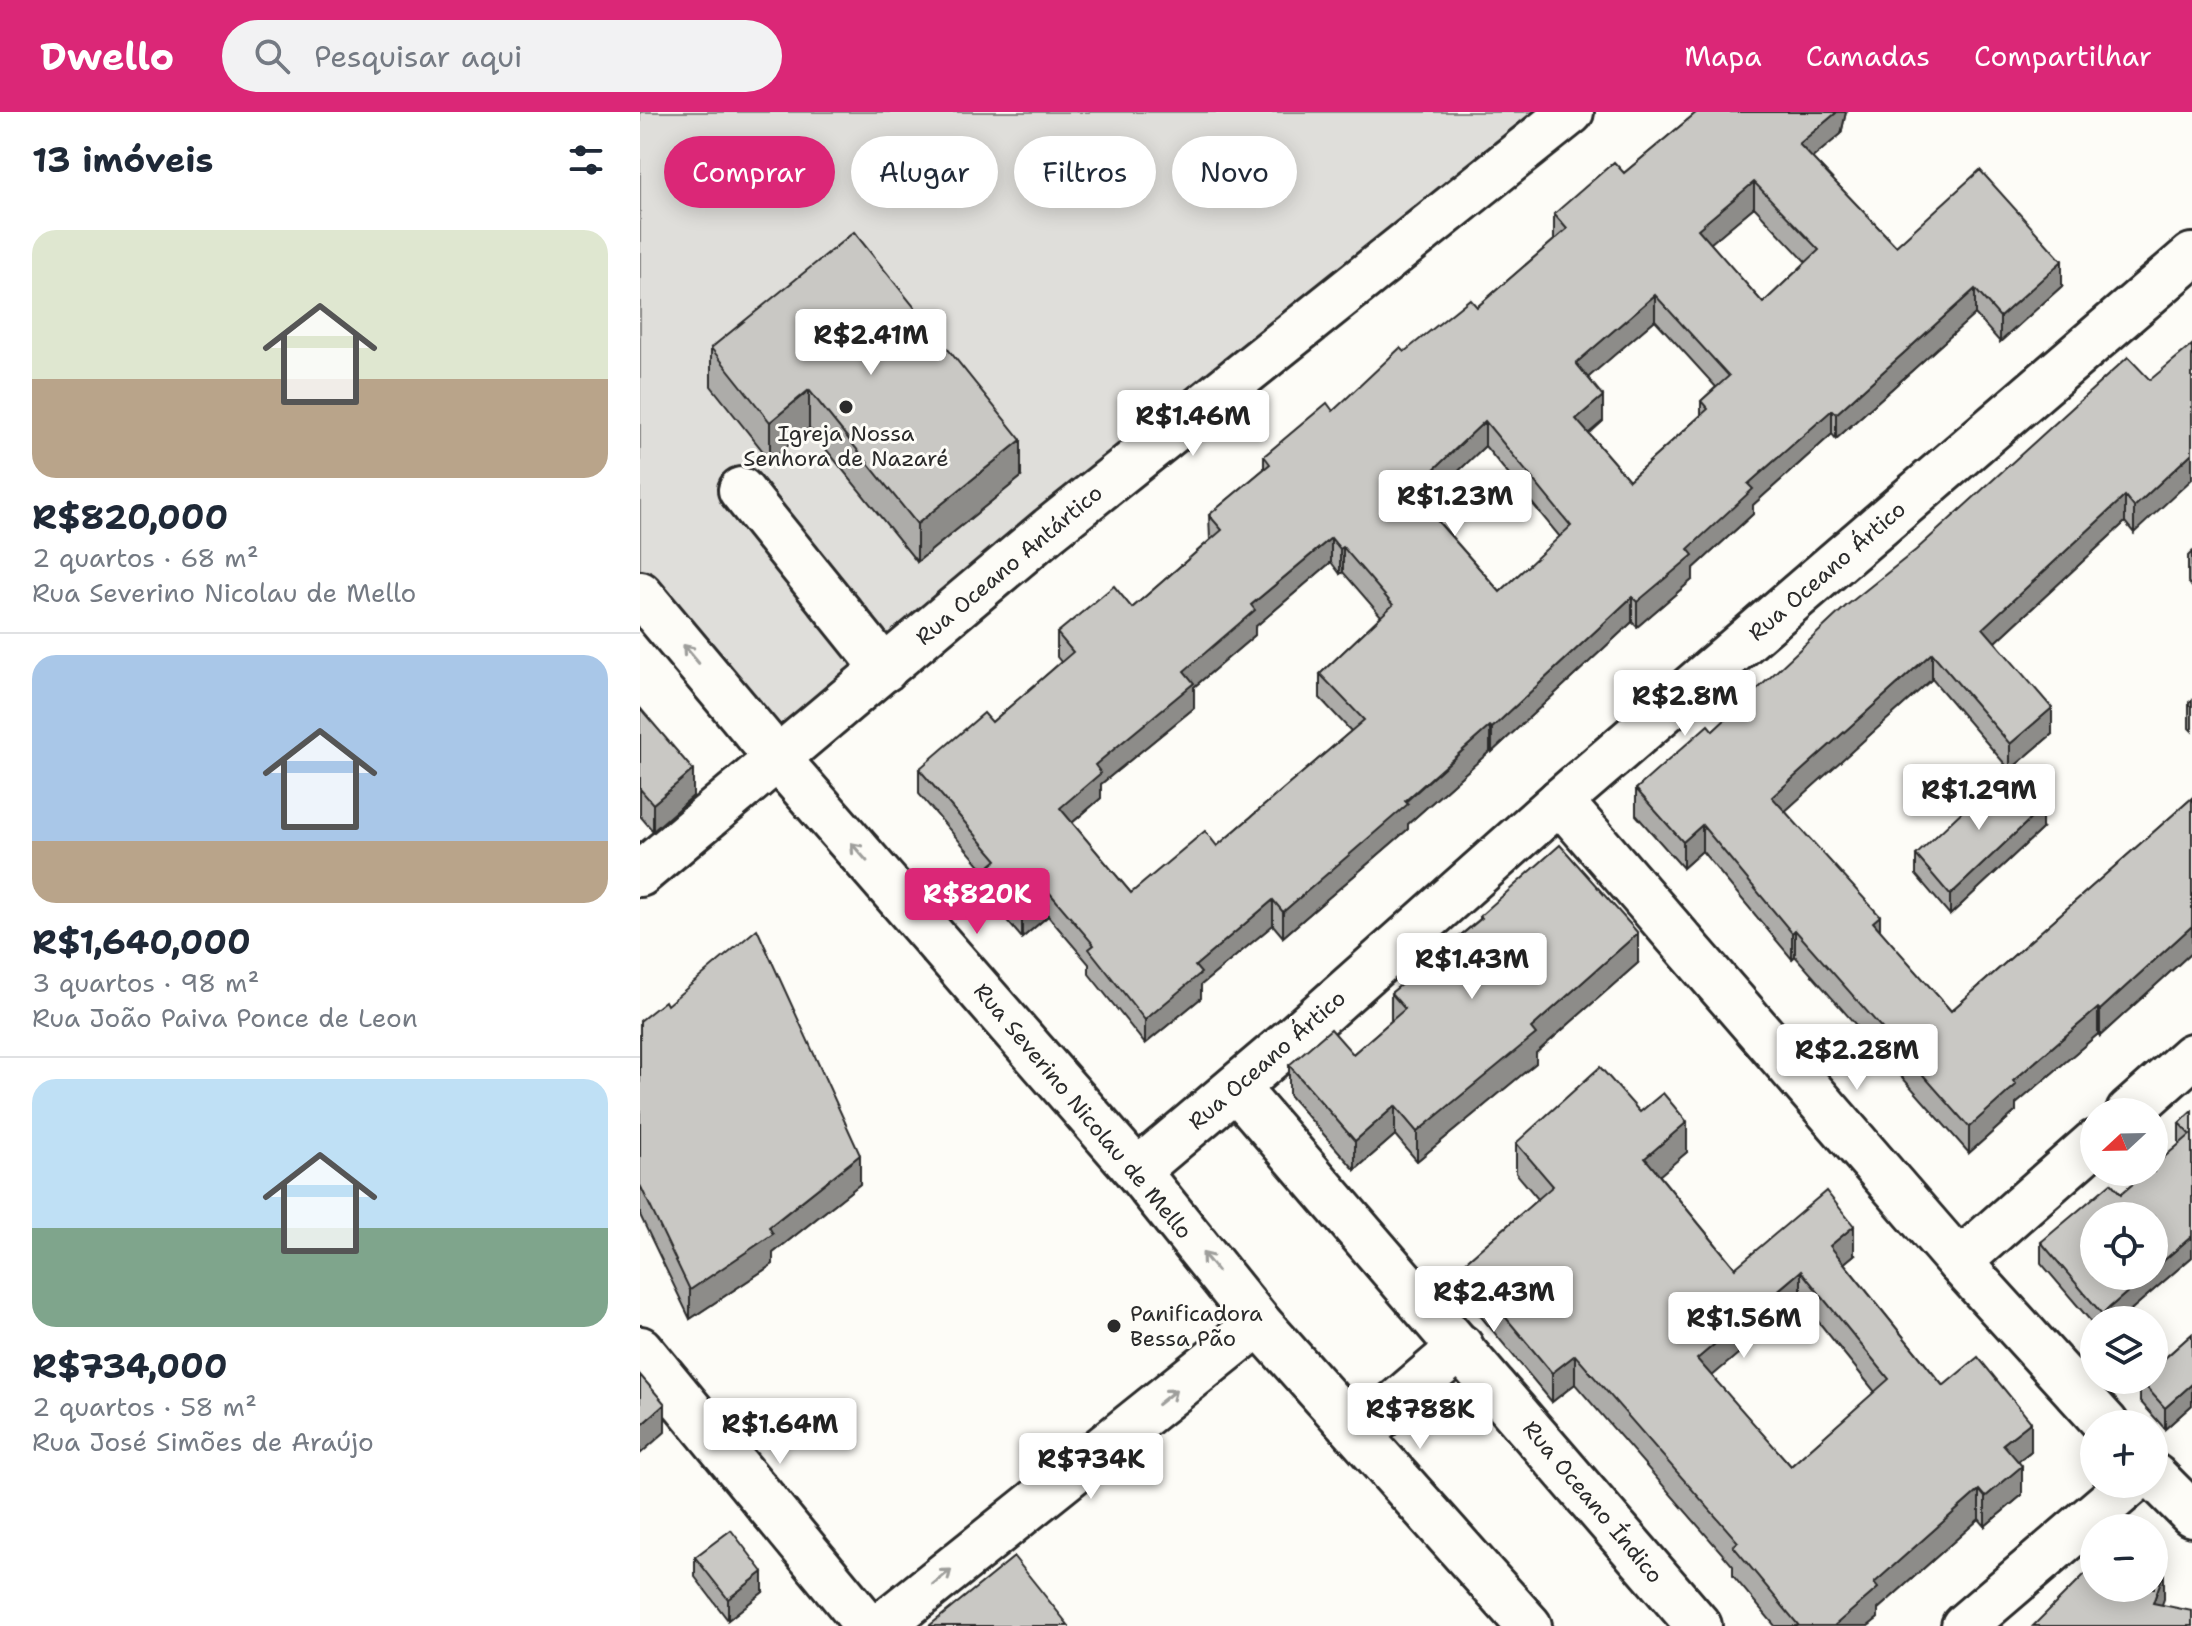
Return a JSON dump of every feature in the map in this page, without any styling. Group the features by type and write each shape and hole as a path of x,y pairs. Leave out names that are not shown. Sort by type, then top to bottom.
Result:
{"street":[{"name":"Rua Oceano Antártico","path":"640,874 1050,529 1571,112"},
{"name":"Rua Oceano Ártico","path":"1137,1171 2192,256"},
{"path":"741,490 885,669"},
{"name":"Rua Severino Nicolau de Mello","path":"640,594 778,759 1137,1171 1259,1323 1529,1626"},
{"path":"1560,801 1959,1262 2093,1410"},
{"path":"2145,1098 2192,1056"},
{"name":"Rua Oceano Índico","path":"1236,1088 1699,1626"},
{"path":"1959,1262 2080,1155"},
{"path":"881,1626 1259,1323"},
{"path":"1360,1434 1461,1347"},
{"path":"640,1349 868,1626"},
{"path":"2168,1490 2192,1514"},
{"path":"1964,1626 2114,1498"}],"shaded area":[{"path":"640,112 1578,112 782,757 640,586"}],"building":[{"path":"1697,112 1837,112 1799,144 1896,246 1980,170 2062,261 2000,317 1975,289 1836,414 1832,410 1748,484 1753,489 1688,549 1693,555 1637,602 1632,597 1492,728 1490,726 1405,801 1408,804 1283,912 1273,900 1195,966 1201,973 1145,1020 1089,949 1094,945 1048,891 1022,913 985,870 997,860 919,769 984,713 992,722 1073,652 1057,633 1114,586 1132,608 1222,530 1209,515 1270,464 1264,456 1327,403 1333,411 1400,348 1404,352 1470,299 1477,307 1567,229 1554,214 1614,162 1624,173","holes":["1754,182 1819,250 1763,303 1698,229","1655,295 1729,376 1701,401 1708,409 1629,480 1576,419 1603,396 1576,363","1485,421 1571,526 1500,592 1411,491","1331,538 1340,549 1343,547 1393,605 1320,674 1364,720 1217,846 1205,831 1131,893 1060,808 1101,773 1095,765 1194,683 1184,671 1255,610 1251,605"]},
{"name":"Igreja Nossa Senhora de Nazaré","path":"854,232 1021,440 917,524 809,390 770,422 711,348"},
{"path":"2192,345 2192,453 2134,507 2125,496 1983,628 2052,708 2010,744 1932,653 1772,797 1880,916 1873,922 1951,1011 2192,798 2192,926 2100,1010 2098,1008 2013,1081 2016,1085 1969,1127 1795,930 1792,933 1702,825 1683,842 1636,789 1708,725 1713,731 1846,606 1916,550 2128,357 2150,380"},
{"path":"640,708 693,770 653,804 640,789"},
{"path":"2006,770 2042,808 1950,895 1916,855"},
{"path":"1560,845 1638,933 1531,1028 1536,1034 1417,1132 1395,1106 1355,1141 1289,1065 1331,1029 1353,1054 1405,1009 1391,993 1482,918 1480,916"},
{"path":"757,929 860,1155 769,1227 773,1234 690,1290 640,1185 640,1021 665,1001 667,1005"},
{"path":"1600,1067 1640,1112 1663,1093 1687,1122 1645,1158 1735,1268 1826,1191 1854,1226 1830,1246 1943,1386 1978,1357 2031,1422 2003,1444 2022,1466 1985,1497 1979,1490 1874,1583 1878,1588 1834,1626 1799,1626 1733,1546 1738,1542 1575,1355 1552,1373 1462,1265 1553,1186 1516,1143","holes":["1801,1271 1889,1379 1791,1466 1697,1359"]},
{"path":"2192,1111 2192,1236 2168,1257 2168,1202 2088,1202 2107,1186 2114,1186 2121,1194 2130,1186 2168,1186 2168,1154 2190,1135 2179,1123"},
{"path":"2080,1209 2080,1288 2041,1242"},
{"path":"2082,1290 2130,1290 2111,1306 2095,1306"},
{"path":"2192,1334 2192,1384 2165,1408 2152,1394 2168,1394 2168,1355"},
{"path":"640,1375 665,1404 640,1426"},
{"path":"731,1530 763,1572 728,1599 695,1557"},
{"path":"1014,1557 1069,1626 929,1626"},
{"path":"2080,1579 2080,1602 2153,1602 2192,1611 2192,1626 2033,1626"}],"place":[{"name":"Igreja Nossa Senhora de Nazaré","path":"846,407"},
{"name":"Panificadora Bessa Pão","path":"1114,1326"}]}
